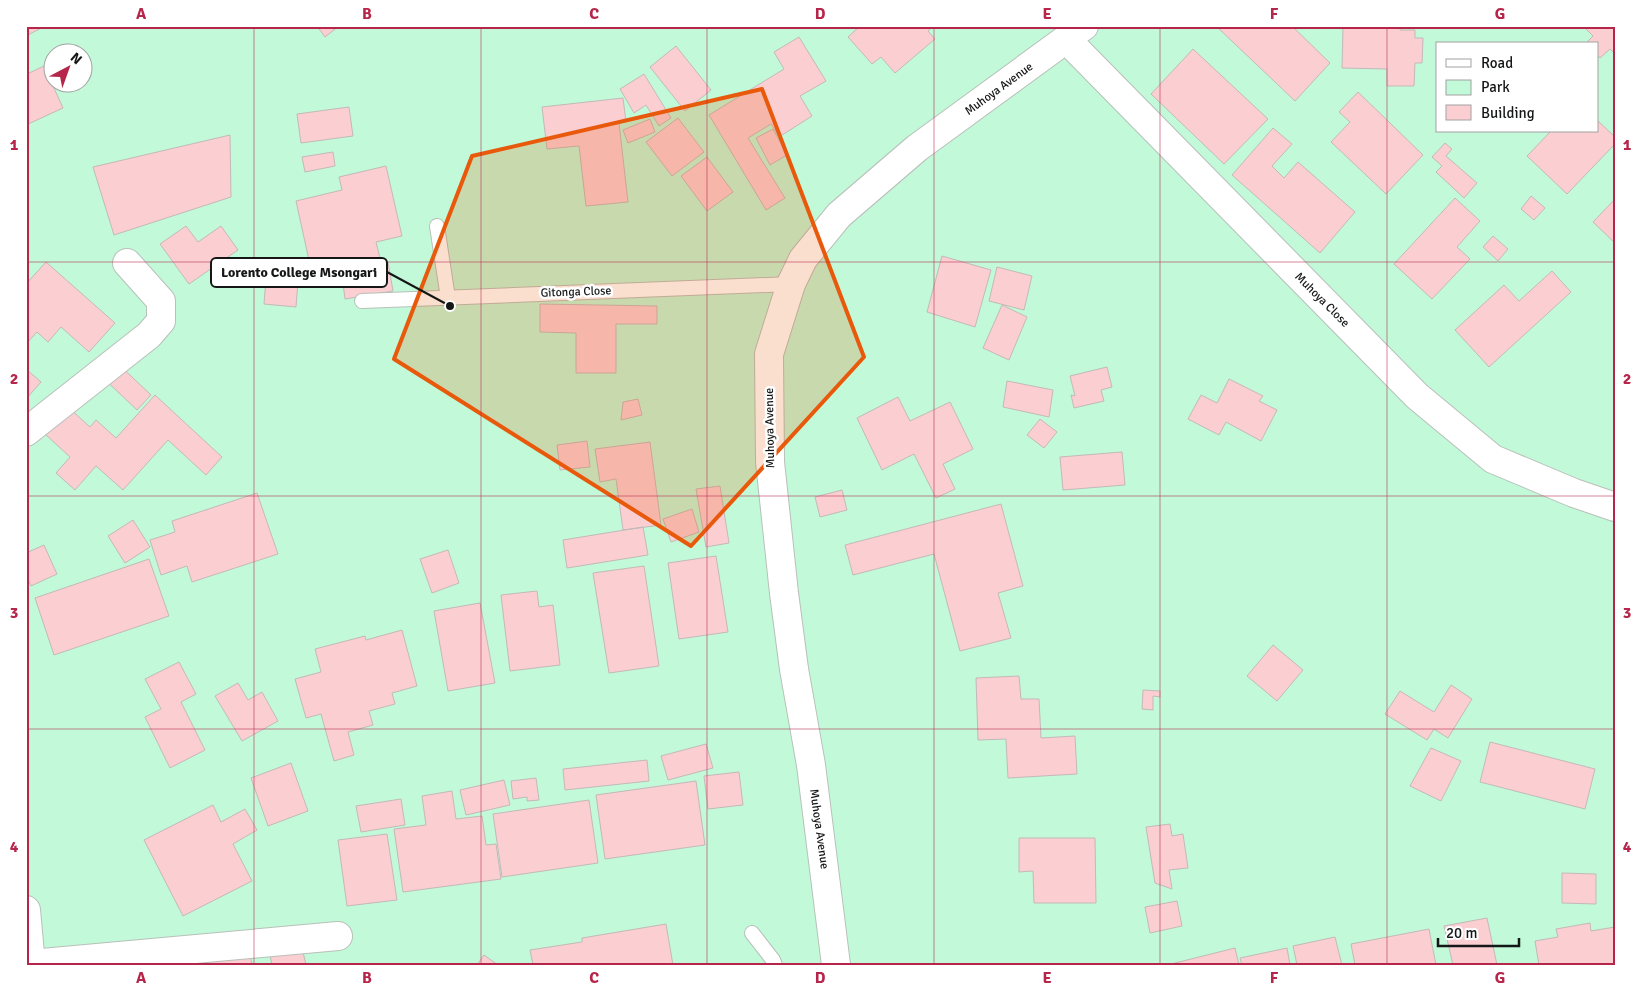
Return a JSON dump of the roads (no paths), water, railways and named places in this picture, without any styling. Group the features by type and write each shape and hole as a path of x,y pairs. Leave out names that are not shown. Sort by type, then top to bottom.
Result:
{"street":[{"name":"Muhoya Avenue","path":"836,965 811,764 792,650 770,462 769,354 791,284 804,259 839,216 917,148 1076,33"},
{"name":"Muhoya Close","path":"1076,33 1417,396 1493,459 1574,493 1615,507"},
{"path":"26,432 149,334 161,321 161,301 127,263"},
{"path":"26,910 31,964 338,936"}],"lane":[{"path":"437,226 448,298"},
{"name":"Gitonga Close","path":"362,301 791,284"},
{"path":"752,933 776,965"}],"place":[{"name":"Lorento College Msongari","path":"450,306"}]}
